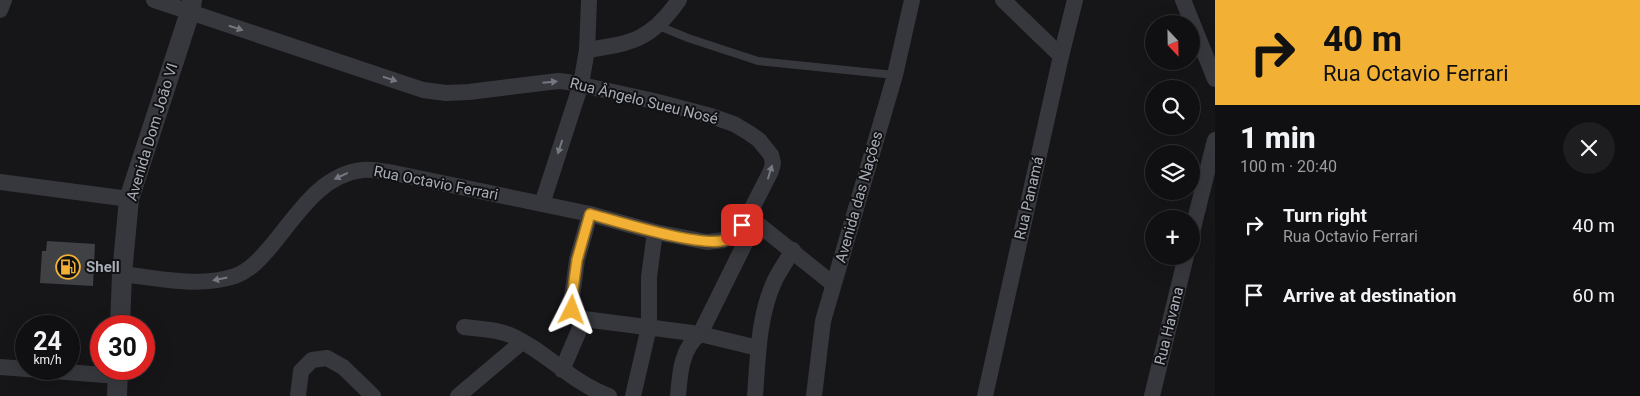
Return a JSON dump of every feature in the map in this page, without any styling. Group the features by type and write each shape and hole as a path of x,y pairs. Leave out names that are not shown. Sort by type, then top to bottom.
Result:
{"street":[{"path":"0,10 4,0"},
{"name":"Rua Ângelo Sueu Nosé","path":"154,0 191,6 423,90 446,93 558,81 581,84 711,116 734,124 759,140 771,155 772,163 769,178 752,218"},
{"path":"542,204 581,84 587,50 590,0"},
{"path":"587,50 636,40 659,26 679,0"},
{"name":"Avenida das Nações","path":"814,396 823,321 895,75 912,0"},
{"path":"1003,0 1061,56"},
{"name":"Rua Panamá","path":"985,396 1075,0"},
{"path":"1183,0 1215,79"},
{"name":"Avenida Dom João VI","path":"120,315 129,199 191,6"},
{"path":"1198,210 1215,140"},
{"name":"Rua Octavio Ferrari","path":"122,274 197,282 217,281 236,276 258,262 308,201 323,186 343,174 364,169 389,172 590,214 655,232 707,242 724,240 735,234 752,218"},
{"path":"0,182 129,199"},
{"path":"590,214 577,260 571,304 574,313 584,319 700,334 758,348"},
{"path":"678,396 682,362 692,341 700,334 752,218 833,284"},
{"path":"633,396 649,327 649,277 655,232"},
{"path":"755,396 758,348 763,317 775,280 793,250"},
{"name":"Rua Havana","path":"1152,396 1184,265"},
{"path":"562,370 584,319"},
{"path":"464,327 493,330 508,334 579,382 609,396"},
{"path":"458,396 522,342"},
{"path":"298,396 301,371 312,360 327,358 343,367 373,396"},
{"path":"0,367 90,371"},
{"path":"117,396 118,380"}],"lane":[{"path":"659,26 688,38 758,61 895,75"}],"building":[{"name":"Shell","path":"47,241 95,244 93,286 40,283 42,251 46,251"}],"place":[{"name":"Shell","path":"68,267"}],"route":[{"path":"572,310 571,304 577,260 590,214 655,232 707,242 724,240 735,234 742,225"}]}
